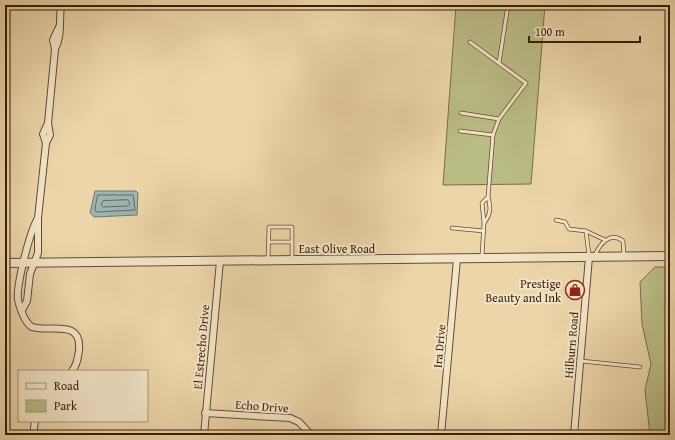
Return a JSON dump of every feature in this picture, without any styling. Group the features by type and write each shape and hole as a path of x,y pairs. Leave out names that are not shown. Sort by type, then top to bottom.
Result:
{"street":[{"path":"22,310 27,301 30,274 38,253 38,218 46,143 50,135 48,123 55,50 60,40 59,27 61,5"},
{"path":"38,218 31,231 23,262 18,300 24,320 32,327 66,329 76,335 79,345 77,361 72,370"},
{"name":"East Olive Road","path":"5,263 670,256"},
{"name":"Hilburn Road","path":"574,435 592,257"},
{"name":"Ira Drive","path":"441,435 457,258"},
{"name":"El Estrecho Drive","path":"204,435 220,261"},
{"name":"Echo Drive","path":"206,414 290,418 302,425 312,435"},
{"path":"33,435 35,422"}],"lane":[{"path":"499,63 508,5"},
{"path":"470,42 526,83 499,120 493,135 488,197 491,206 489,217 484,223"},
{"path":"460,113 499,120"},
{"path":"460,131 493,135"},
{"path":"482,258 484,223 482,203 488,197"},
{"path":"556,220 565,222 569,229 586,231 605,240"},
{"path":"268,260 269,227 292,227 292,260"},
{"path":"280,227 281,232"},
{"path":"452,228 484,231"},
{"path":"586,231 592,257"},
{"path":"592,257 605,240 609,238 622,239 624,243 624,257"},
{"path":"269,242 281,240 292,242"},
{"path":"581,361 640,367"}],"green space":[{"path":"456,5 545,5 531,184 443,185"},
{"path":"655,267 670,267 670,435 650,435 645,390 651,364 642,324 640,282"}],"water":[{"path":"95,191 136,191 138,193 137,215 94,217 90,213"}],"place":[{"name":"Prestige Beauty and Ink","path":"575,290"}]}
